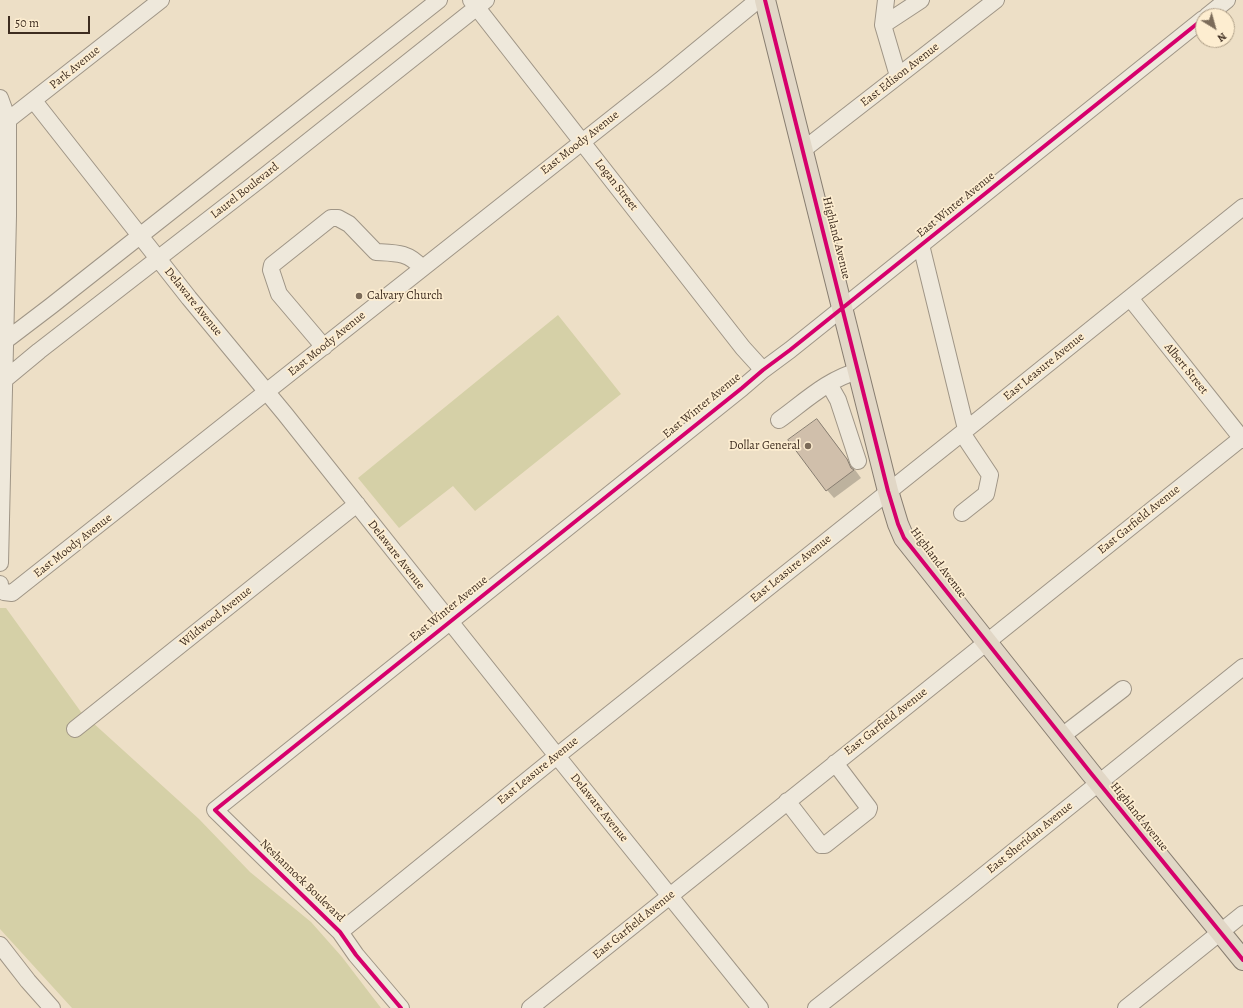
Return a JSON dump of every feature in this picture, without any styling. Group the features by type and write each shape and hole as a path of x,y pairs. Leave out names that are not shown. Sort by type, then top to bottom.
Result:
{"main road":[{"name":"Highland Avenue","path":"764,0 843,307 888,491 904,538 986,642 1243,960"}],"street":[{"name":"Park Avenue","path":"8,120 161,0"},
{"path":"5,341 141,236 439,0"},
{"name":"East Moody Avenue","path":"3,589 12,594 663,78 758,0"},
{"path":"886,0 884,25 898,76"},
{"path":"884,25 921,0"},
{"name":"East Edison Avenue","path":"803,150 996,0"},
{"path":"1217,8 1227,0"},
{"name":"Logan Street","path":"478,2 632,206 763,370"},
{"name":"Laurel Boulevard","path":"4,380 267,174 478,2"},
{"name":"East Winter Avenue","path":"214,810 1195,25"},
{"path":"0,98 8,120 8,224 0,563"},
{"name":"Delaware Avenue","path":"34,101 158,258 760,1008"},
{"name":"East Leasure Avenue","path":"340,932 557,756 1243,207"},
{"path":"324,346 279,294 271,270 272,264 331,218 338,218 349,224 376,252 403,254 415,260 422,268"},
{"path":"921,245 964,431 990,475 986,494 962,513"},
{"name":"Albert Street","path":"1130,298 1243,438"},
{"path":"779,420 830,384 848,374 859,371"},
{"path":"830,384 838,400 858,460"},
{"name":"East Garfield Avenue","path":"530,1008 670,897 787,801 1243,438"},
{"name":"Wildwood Avenue","path":"75,729 356,504"},
{"name":"East Sheridan Avenue","path":"816,1008 1243,668"},
{"path":"1062,736 1123,689"},
{"path":"787,801 821,845 825,845 868,812 869,808 835,763"},
{"name":"Neshannock Boulevard","path":"214,810 340,932 356,955 401,1008"},
{"path":"1126,1008 1243,914"},
{"path":"0,945 28,981 52,1008"}],"shaded area":[{"path":"558,315 621,394 475,511 453,486 399,528 358,478"},
{"path":"0,608 6,608 81,712 199,819 250,872 311,922 342,957 381,1008 72,1008 0,929"}],"building":[{"path":"817,419 847,459 851,468 854,470 826,491 788,440"}],"cycle path":[{"path":"765,0 888,491 904,538 1090,772 1243,960"},
{"path":"401,1008 356,955 340,932 215,810 1195,25"}],"place":[{"name":"Calvary Church","path":"359,296"},
{"name":"Dollar General","path":"808,446"}]}
